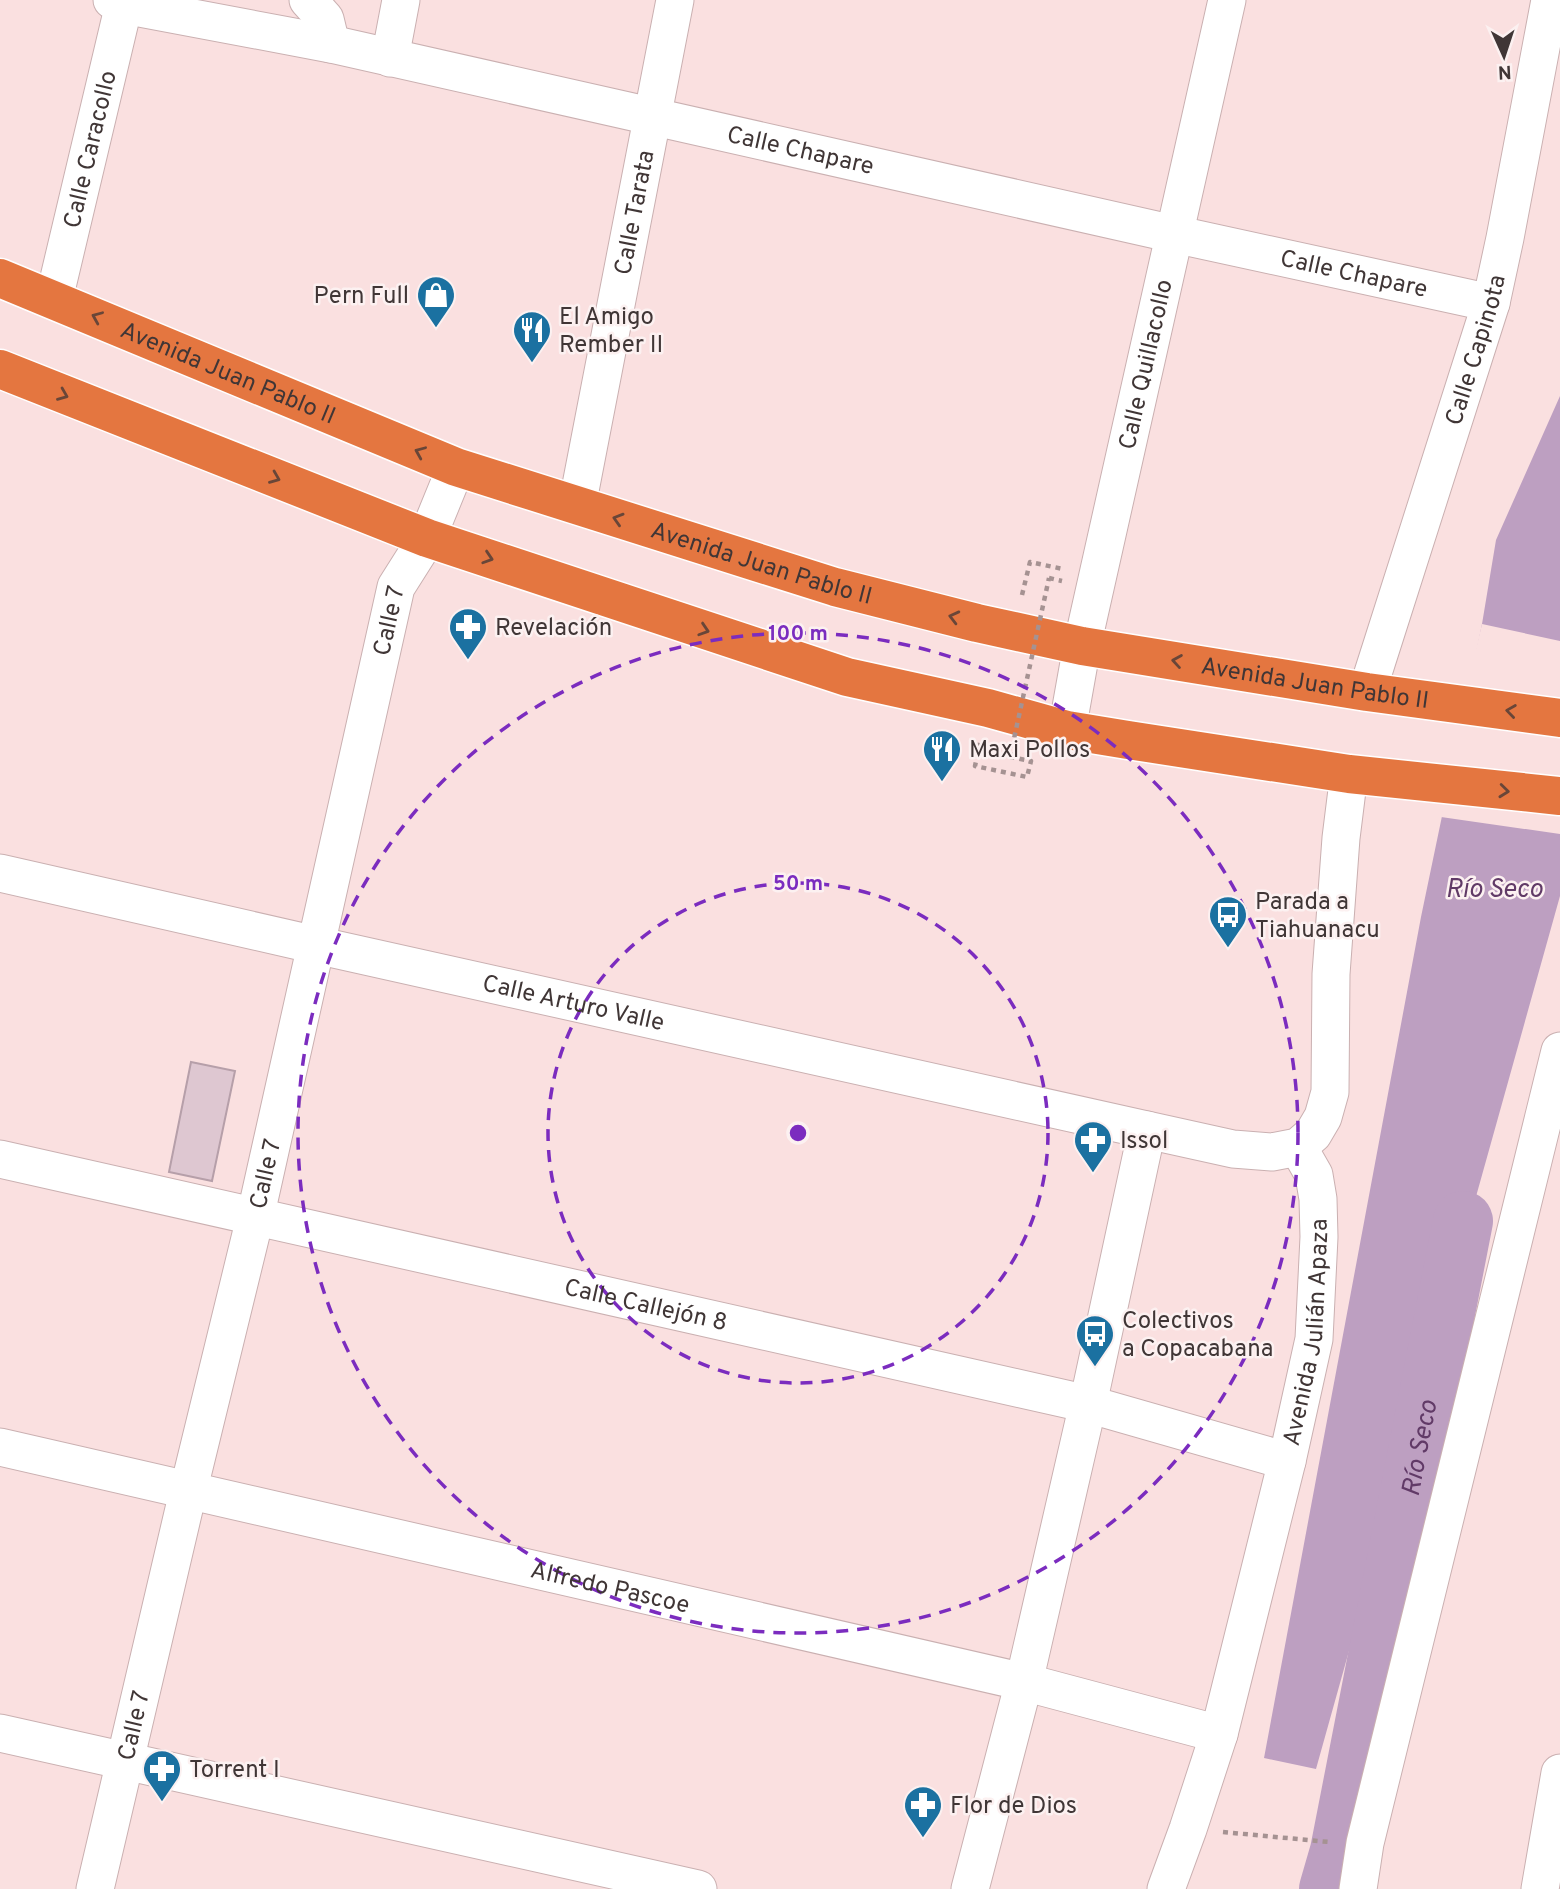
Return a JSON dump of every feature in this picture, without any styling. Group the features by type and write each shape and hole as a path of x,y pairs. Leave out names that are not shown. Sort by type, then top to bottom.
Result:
{"highway":[{"name":"Avenida Juan Pablo II","path":"0,278 456,467 835,587 1082,646 1367,692 1560,719"},
{"path":"0,369 428,538 847,677 988,708 1067,730 1349,774 1560,796"}],"street":[{"path":"308,0 326,19 331,44"},
{"path":"390,58 401,0"},
{"name":"Calle Tarata","path":"577,506 674,0"},
{"name":"Calle Quillacollo","path":"1067,730 1082,646 1227,0"},
{"name":"Calle Capinota","path":"1367,692 1491,303 1506,238 1550,0"},
{"name":"Calle Chapare","path":"120,2 331,44 1491,303"},
{"name":"Calle Caracollo","path":"54,299 120,2"},
{"name":"Calle 7","path":"95,1889 255,1218 396,587 428,538 456,467"},
{"path":"970,1889 1024,1682 1088,1405 1147,1130 1233,1149 1272,1152 1298,1147 1313,1134 1323,1117 1330,1092 1331,974 1341,838 1349,774"},
{"name":"Calle Arturo Valle","path":"0,873 1147,1130"},
{"path":"1358,1889 1365,1843 1560,1051"},
{"name":"Avenida Julián Apaza","path":"1166,1889 1219,1734 1287,1461 1314,1339 1318,1199 1314,1175 1298,1147"},
{"name":"Calle Callejón 8","path":"0,1159 1088,1405 1287,1461"},
{"name":"Alfredo Pascoe","path":"0,1447 1024,1682 1219,1734"},
{"path":"0,1733 698,1889"},
{"path":"1540,1889 1560,1773"}],"path":[{"path":"1030,562 1073,571"},
{"path":"975,765 1027,777 1031,761 1010,757 1049,578 1070,583"},
{"path":"1188,1829 1332,1842"}],"water":[{"name":"Río Seco","path":"1560,396 1560,896 1316,1769 1264,1758 1421,917 1482,624 1496,540"}],"pier":[{"path":"1482,624 1560,641 1560,834 1441,817"}],"building":[{"path":"191,1062 235,1071 212,1181 169,1172"}],"waterway":[{"name":"Río Seco","path":"1329,1889 1340,1851 1463,1221"}],"place":[{"name":"Pern Full","path":"436,329"},
{"name":"El Amigo Rember II","path":"532,364"},
{"name":"Revelación","path":"468,661"},
{"name":"Maxi Pollos","path":"942,783"},
{"name":"Parada a Tiahuanacu","path":"1228,949"},
{"name":"Issol","path":"1093,1174"},
{"name":"Colectivos a Copacabana","path":"1095,1368"},
{"name":"Torrent I","path":"162,1803"},
{"name":"Flor de Dios","path":"923,1839"}]}
